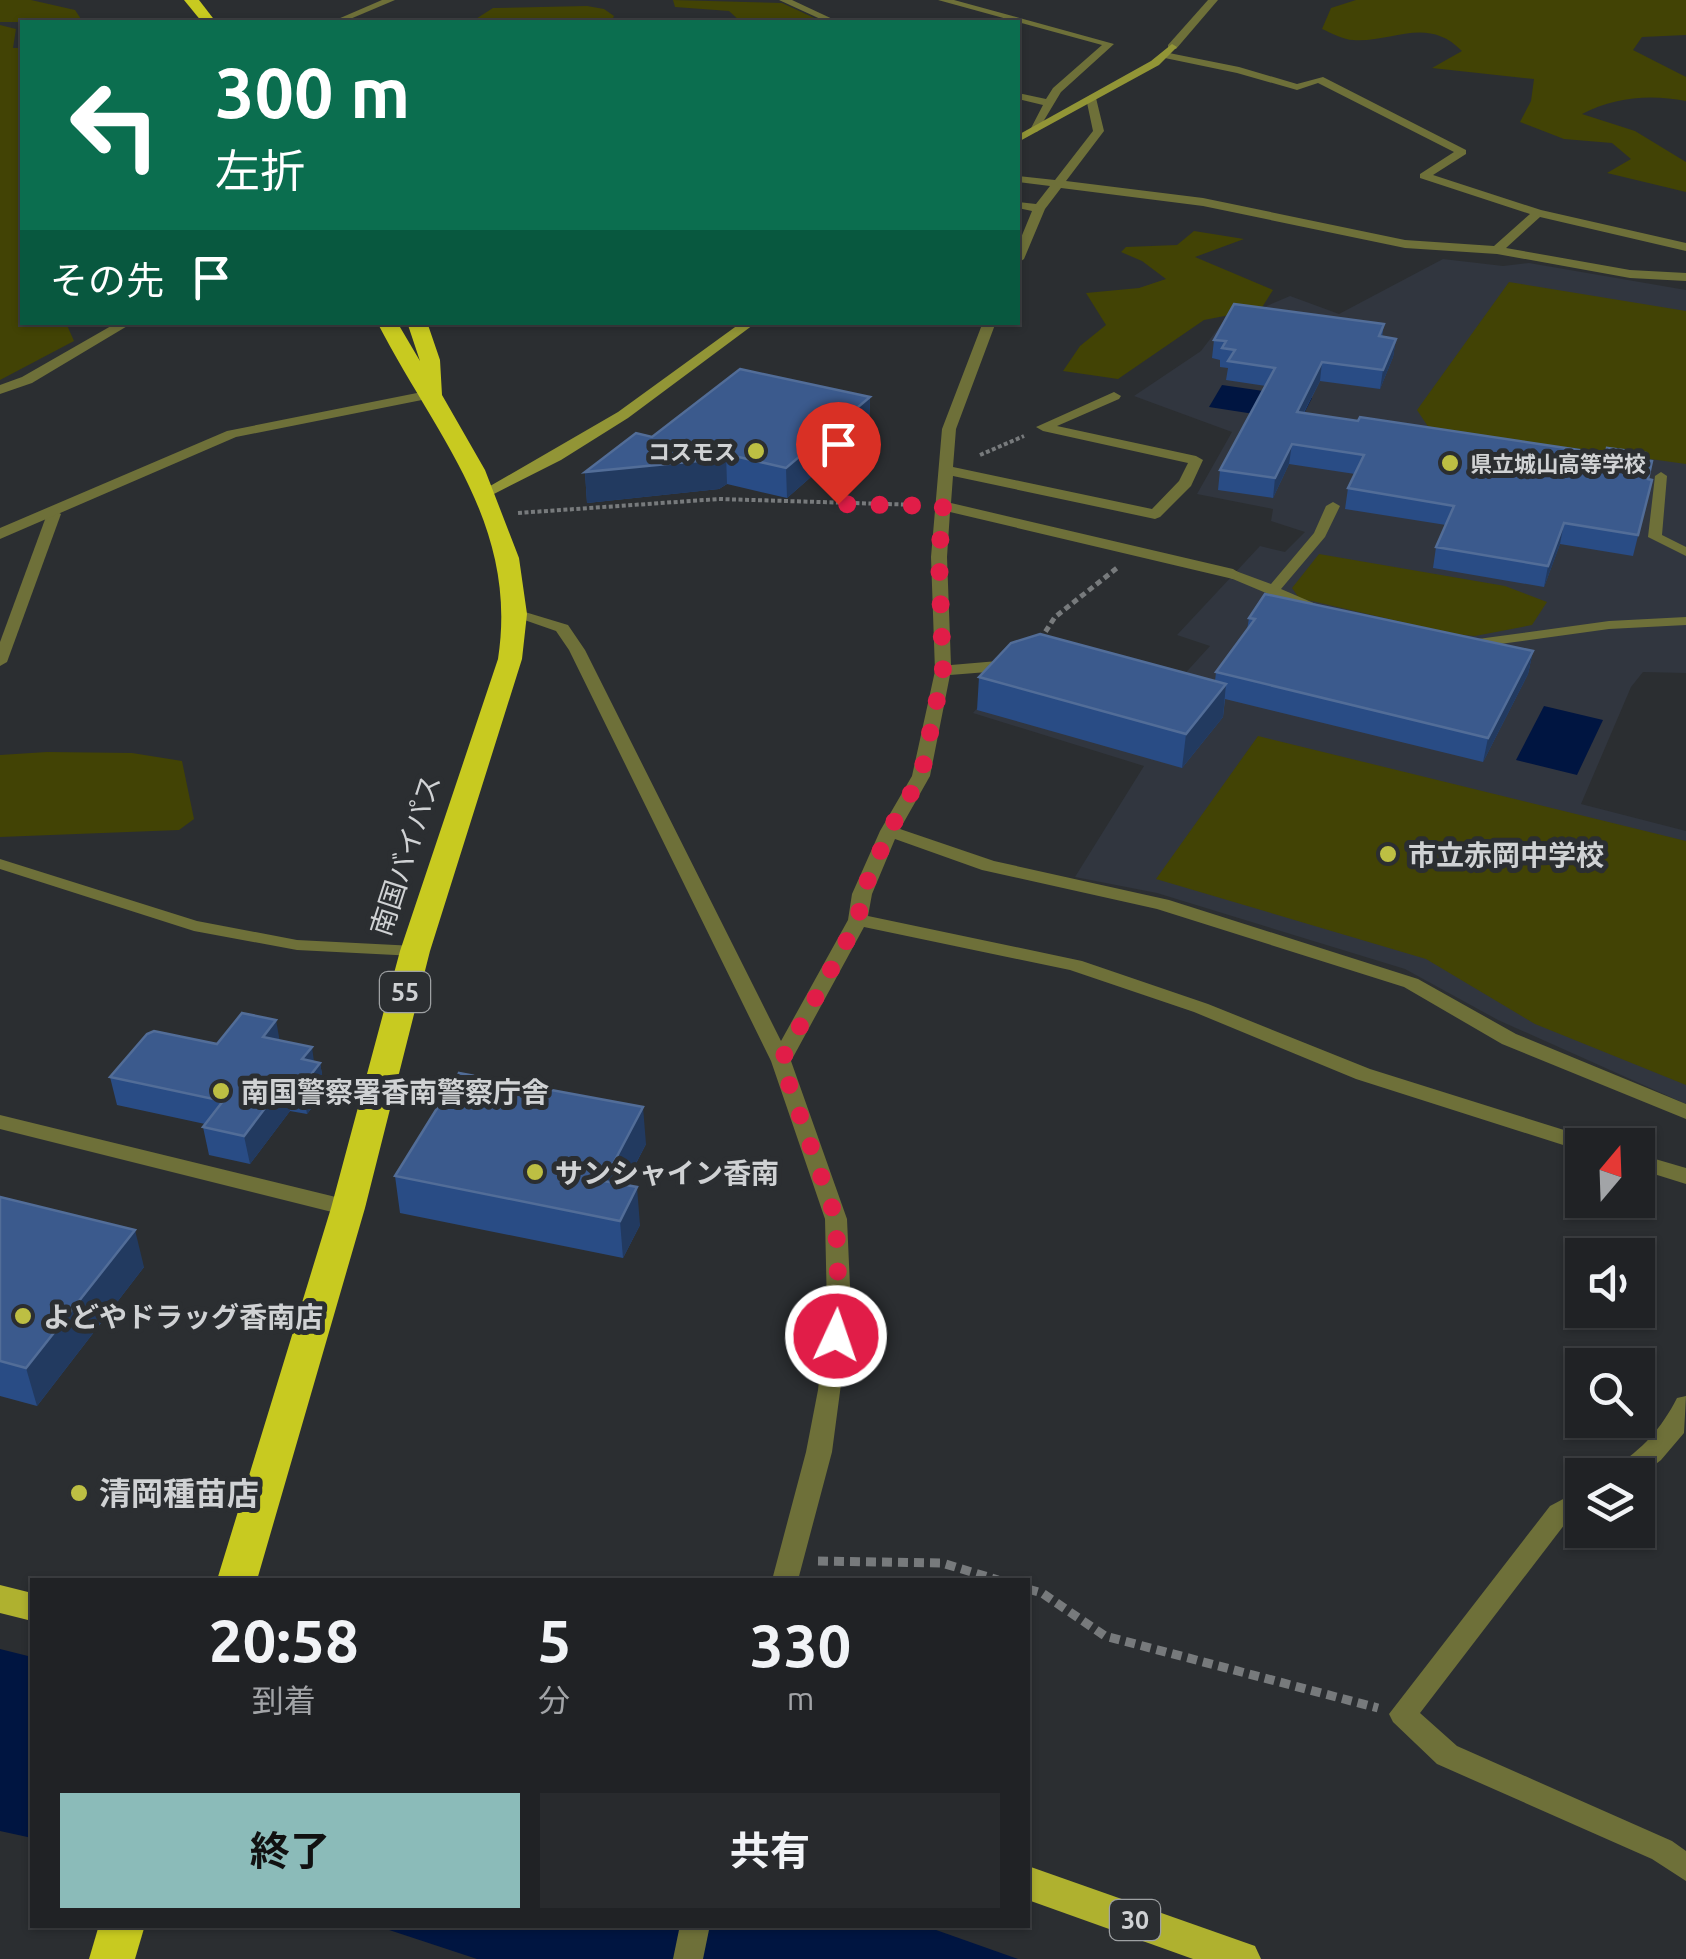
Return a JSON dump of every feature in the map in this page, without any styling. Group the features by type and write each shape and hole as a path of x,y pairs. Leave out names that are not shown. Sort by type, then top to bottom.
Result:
{"highway":[{"path":"175,0 190,20"},
{"path":"190,0 207,20"},
{"name":"南国バイパス","path":"238,1578 348,1208 415,951 510,660 515,614 510,571 488,504 432,394 407,362 388,325"},
{"name":"南国バイパス","path":"418,325 430,360 432,394"}],"main road":[{"path":"0,1599 30,1606"},
{"name":"30","path":"1030,1884 1242,1959"}],"street":[{"path":"341,20 390,0"},
{"path":"784,0 829,20"},
{"path":"943,0 1018,20"},
{"path":"1020,138 1168,51 1213,0"},
{"path":"1020,21 1108,44 1048,103 1033,130"},
{"path":"1168,51 1297,86 1319,79 1462,152 1424,176 1538,213 1686,246"},
{"path":"1020,96 1048,103"},
{"path":"1020,253 1039,208 1098,131 1091,98"},
{"path":"1020,179 1203,202 1405,244 1497,250 1630,274 1686,277"},
{"path":"1020,205 1039,208"},
{"path":"1497,250 1538,213"},
{"path":"0,390 26,380 123,325"},
{"path":"488,504 630,412 747,325"},
{"path":"781,1061 858,920 862,894 889,831 921,776 943,671 939,557 949,430 989,325"},
{"path":"0,534 54,514 232,434 432,394"},
{"path":"1043,427 1114,396"},
{"path":"946,470 1155,514 1186,483 1196,460 1043,427"},
{"path":"943,506 1233,574"},
{"path":"515,614 562,628 577,650 781,1061 836,1219 839,1309 819,1452 788,1570"},
{"path":"943,671 1000,666 1030,655"},
{"path":"889,831 989,866 1162,904 1411,983 1509,1038 1686,1112"},
{"path":"858,920 1075,966 1200,1008 1363,1074 1565,1138"},
{"path":"0,1122 348,1208"},
{"path":"1655,1166 1686,1176"},
{"path":"1649,1458 1679,1424 1686,1405"},
{"path":"1565,1509 1402,1714 1447,1756 1662,1850 1686,1868"},
{"path":"688,1959 694,1928"}],"lane":[{"path":"1661,476 1654,537 1686,552"},
{"path":"1274,590 1320,534 1332,506"},
{"path":"0,662 54,514"},
{"path":"1233,574 1298,604 1334,612"},
{"path":"1460,639 1478,643 1610,625 1686,621"},
{"path":"0,864 194,926 297,945 415,951"}],"path":[{"path":"946,470 1043,427"},
{"path":"488,504 719,499 943,506"},
{"path":"1030,655 1055,617 1138,551"},
{"path":"788,1570 942,1563 991,1578"},
{"path":"1030,1590 1042,1593 1106,1636 1402,1714"}],"shaded area":[{"path":"0,0 31,0 75,10 82,20 20,20 0,22"},
{"path":"673,0 782,3 819,20 739,20 729,11 675,7"},
{"path":"1356,0 1686,0 1686,35 1642,37 1633,50 1686,77 1686,101 1633,99 1582,114 1635,131 1686,162 1686,192 1607,173 1631,159 1612,143 1564,139 1520,122 1531,101 1534,79 1432,68 1462,51 1449,40 1422,32 1349,40 1322,29 1331,8"},
{"path":"587,6 604,9 614,16 612,20 474,20 493,8"},
{"path":"0,25 16,29 13,48 20,48 20,325 67,325 74,341 0,380"},
{"path":"1194,231 1244,239 1195,257 1273,290 1261,309 1204,320 1118,379 1063,371 1080,346 1106,325 1086,293 1139,288 1166,279 1142,261 1121,252 1126,247 1177,245"},
{"path":"1443,259 1503,266 1529,263 1686,290 1686,673 1643,672 1631,687 1581,804 1686,831 1686,1104 1498,1020 1405,969 1157,893 1075,877 1144,766 973,713 1007,673 1170,690 1210,646 1177,635 1260,546 1285,552 1305,532 1271,521 1273,509 1197,494 1232,432 1134,396 1201,351 1220,326 1290,296 1339,314"},
{"path":"1509,282 1686,311 1686,464 1429,428 1417,410"},
{"path":"1319,554 1505,586 1547,602 1532,625 1475,636 1453,634 1299,598 1292,588"},
{"path":"1258,736 1686,841 1686,1085 1535,1024 1426,959 1156,879"},
{"path":"132,753 182,761 194,819 179,830 0,837 0,755"}],"water":[{"path":"1222,385 1312,398 1300,421 1209,407"},
{"path":"1544,706 1603,720 1577,775 1516,760"},
{"path":"0,1649 30,1656 30,1838 0,1831"},
{"path":"383,1928 930,1928 1018,1959 477,1959"}],"building":[{"path":"1234,304 1384,324 1379,336 1396,339 1383,370 1322,362 1297,412 1358,421 1360,417 1606,454 1607,448 1646,453 1644,460 1652,461 1648,479 1652,480 1638,535 1564,523 1548,566 1436,547 1454,506 1348,488 1364,455 1292,444 1275,478 1220,470 1275,368 1228,361 1235,350 1222,348 1226,341 1214,340"},
{"path":"740,369 870,397 786,468 726,454 718,459 585,472 636,433 652,437"},
{"path":"1265,594 1533,651 1488,738 1216,672 1255,619 1249,618"},
{"path":"1040,634 1226,684 1186,734 979,677 1011,643"},
{"path":"242,1013 276,1020 263,1037 312,1047 302,1059 320,1063 302,1086 284,1083 244,1136 203,1127 223,1101 110,1077 147,1034 154,1031 217,1044"},
{"path":"459,1073 643,1107 604,1181 637,1187 620,1221 395,1176"},
{"path":"0,1197 135,1230 26,1368 0,1361"}],"place":[{"name":"コスモス","path":"756,451"},
{"name":"県立城山高等学校","path":"1450,463"},
{"name":"市立赤岡中学校","path":"1388,854"},
{"name":"南国警察署香南警察庁舎","path":"221,1091"},
{"name":"サンシャイン香南","path":"535,1172"},
{"name":"よどやドラッグ香南店","path":"23,1316"},
{"name":"清岡種苗店","path":"79,1493"}],"route":[{"path":"836,1336 836,1219 781,1061 858,920 862,894 889,831 921,776 943,671 939,557 943,506 838,504"}]}
